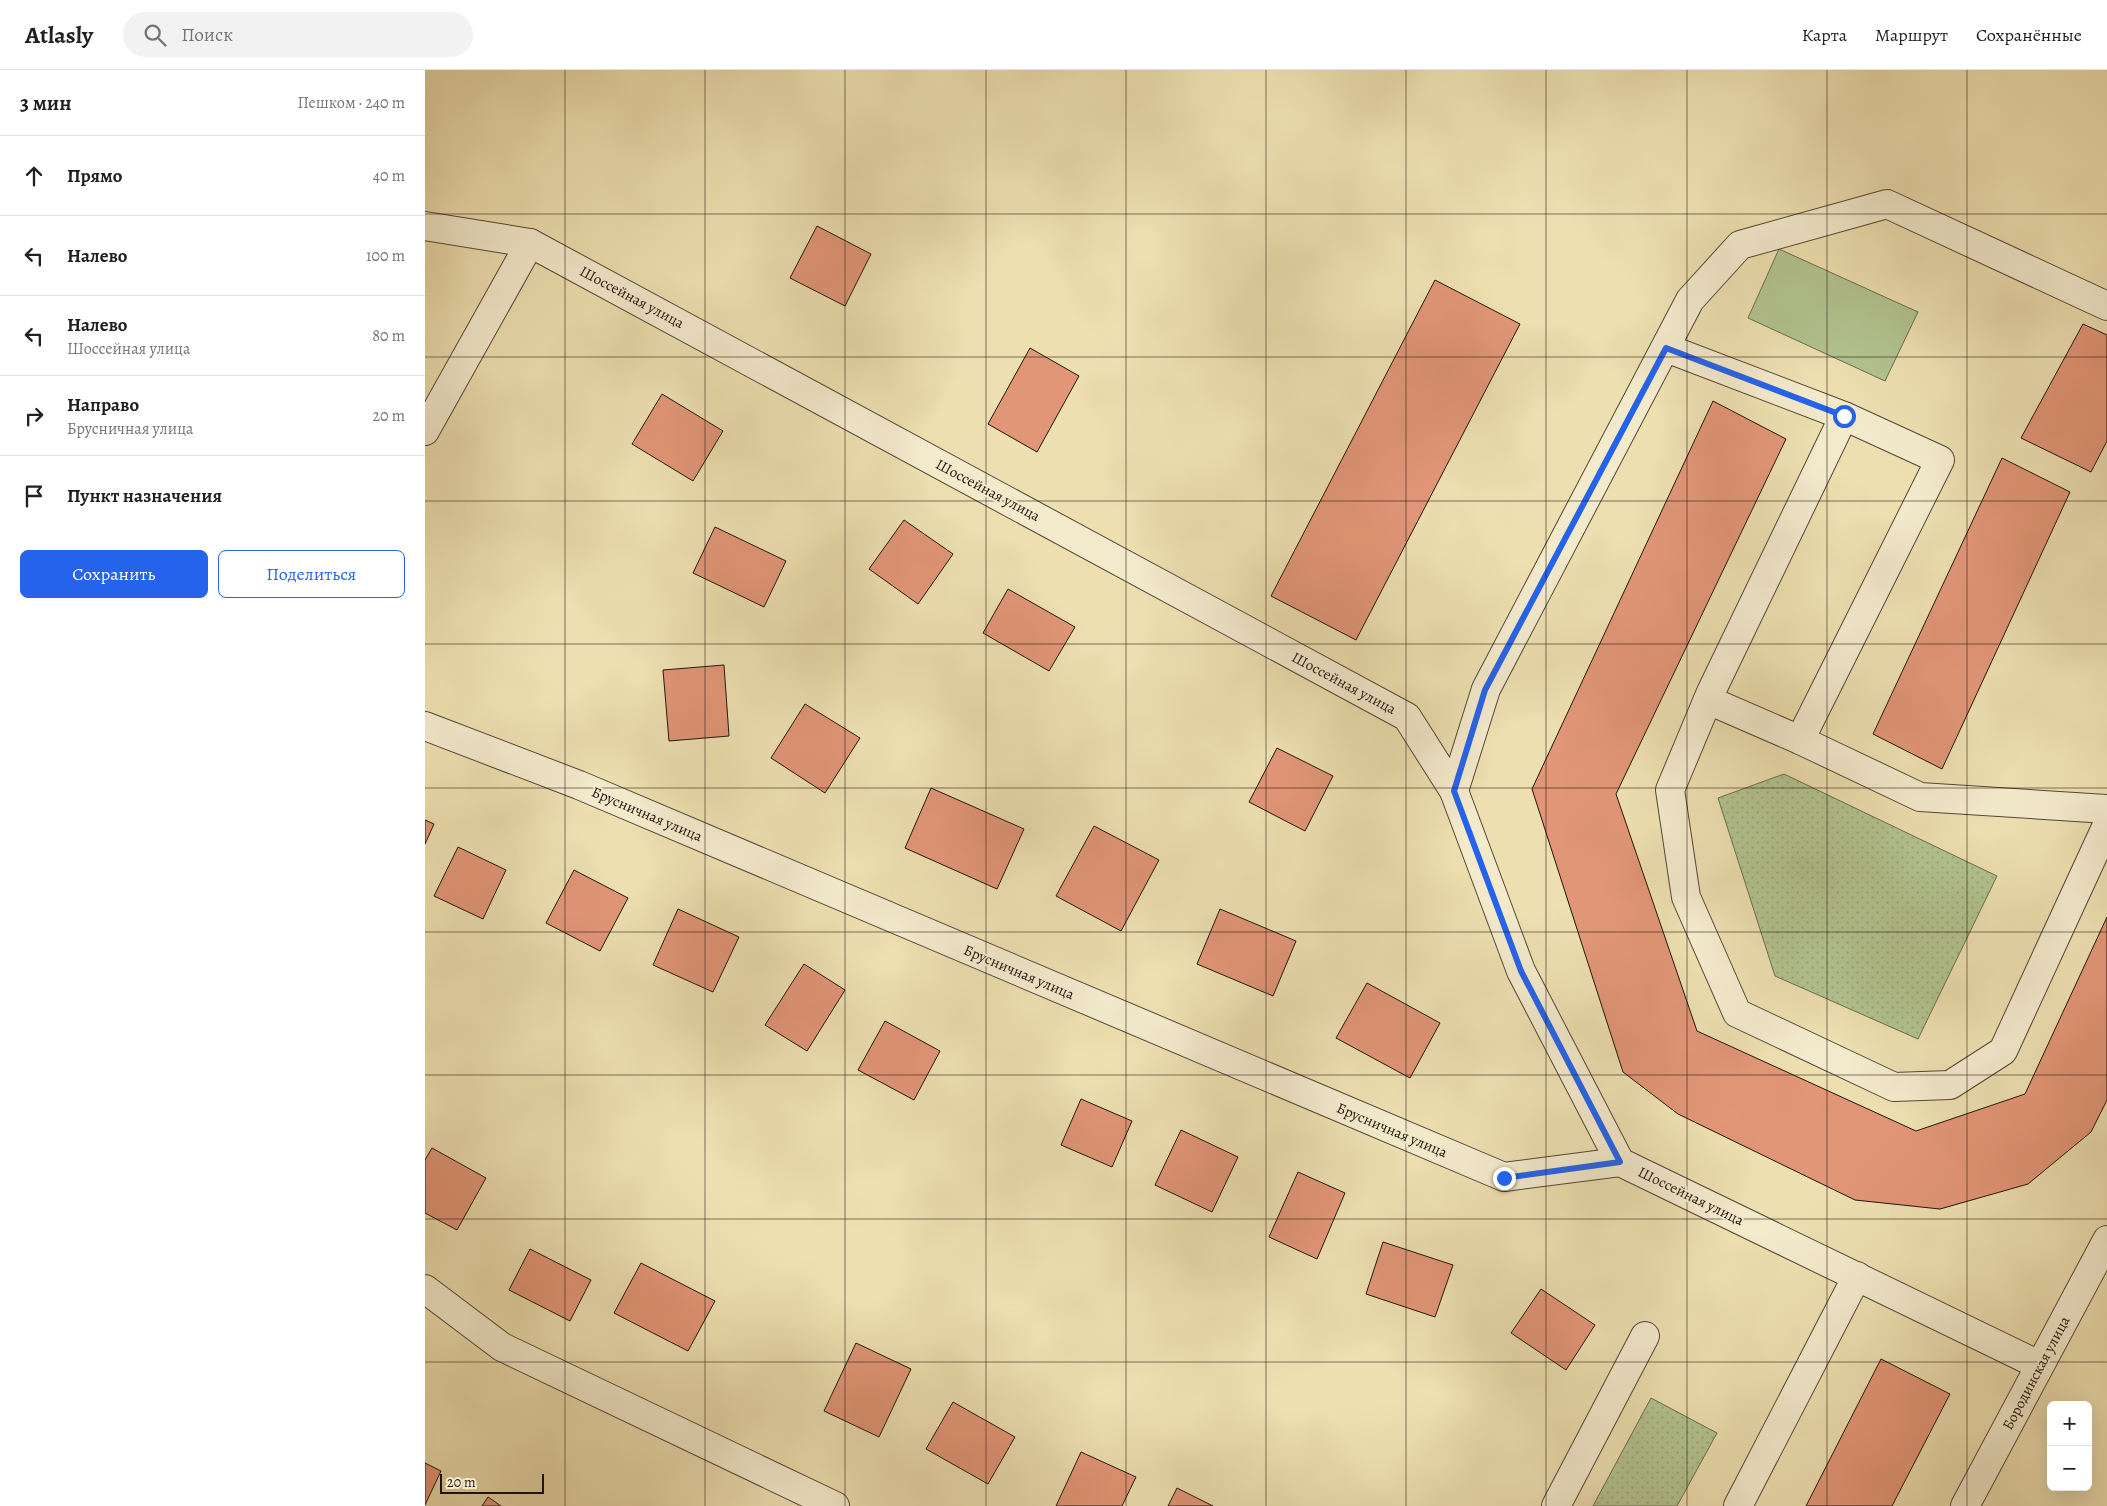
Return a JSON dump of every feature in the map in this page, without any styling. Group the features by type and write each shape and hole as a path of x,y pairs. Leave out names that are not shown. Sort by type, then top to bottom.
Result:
{"street":[{"path":"1454,791 1485,690 1690,300 1740,245 1887,204 2107,306"},
{"name":"Шоссейная улица","path":"425,226 530,242 1407,717 1454,791 1521,971 1620,1162 2039,1365"},
{"path":"425,431 530,242"},
{"path":"1666,348 1844,416 1940,460 1800,740"},
{"path":"1844,416 1708,700 1670,790 1686,897 1737,1013 1894,1087 1950,1085 2003,1051 2107,825"},
{"path":"1708,700 1800,740 1920,797 2107,809"},
{"name":"Брусничная улица","path":"425,726 579,785 1504,1178 1620,1162"},
{"name":"Бородинская улица","path":"1965,1506 2107,1240"},
{"path":"1738,1506 1857,1276"},
{"path":"425,1289 502,1346 835,1506"},
{"path":"1557,1506 1645,1336"}],"green space":[{"path":"1779,249 1918,312 1885,381 1748,318"},
{"path":"1784,774 1997,876 1918,1039 1775,976 1718,798"},
{"path":"1651,1398 1717,1433 1677,1506 1593,1506"}],"building":[{"path":"817,226 871,254 845,306 790,278"},
{"path":"1435,280 1520,324 1356,640 1271,596"},
{"path":"2083,324 2107,335 2107,441 2091,472 2021,438"},
{"path":"1030,348 1079,376 1037,452 988,424"},
{"path":"662,394 723,431 693,481 632,444"},
{"path":"1713,401 1786,439 1616,794 1697,1031 1916,1131 2025,1094 2107,917 2107,1100 2091,1132 2028,1184 1940,1209 1855,1200 1678,1114 1623,1072 1532,789"},
{"path":"2002,458 2070,492 1942,769 1873,734"},
{"path":"904,520 953,554 918,604 869,569"},
{"path":"715,527 786,561 764,607 693,573"},
{"path":"1008,589 1075,627 1049,671 983,633"},
{"path":"724,665 729,736 669,741 663,670"},
{"path":"805,704 860,738 825,793 771,758"},
{"path":"1277,748 1333,776 1305,831 1249,802"},
{"path":"931,788 1024,829 997,889 905,848"},
{"path":"425,820 434,824 425,844"},
{"path":"1094,826 1159,860 1121,931 1056,896"},
{"path":"458,847 506,870 483,919 434,896"},
{"path":"574,870 628,898 600,951 546,923"},
{"path":"678,909 739,937 713,992 653,965"},
{"path":"1220,909 1296,941 1273,996 1197,964"},
{"path":"804,964 845,990 807,1051 765,1025"},
{"path":"1367,983 1440,1023 1410,1078 1336,1038"},
{"path":"885,1021 940,1051 914,1100 858,1070"},
{"path":"1081,1099 1132,1121 1112,1167 1061,1145"},
{"path":"1181,1130 1238,1157 1212,1212 1155,1185"},
{"path":"432,1148 486,1178 457,1230 425,1213 425,1160"},
{"path":"1298,1172 1345,1193 1317,1259 1269,1237"},
{"path":"1383,1242 1453,1265 1435,1317 1366,1294"},
{"path":"530,1249 591,1280 570,1321 509,1290"},
{"path":"641,1263 715,1301 688,1351 614,1313"},
{"path":"1541,1289 1595,1325 1566,1370 1511,1333"},
{"path":"856,1343 911,1369 879,1437 824,1411"},
{"path":"1881,1359 1950,1394 1892,1506 1806,1506"},
{"path":"953,1402 1015,1437 988,1484 926,1449"},
{"path":"1081,1452 1136,1477 1122,1506 1056,1506"},
{"path":"425,1463 441,1471 425,1505"},
{"path":"1177,1488 1213,1506 1168,1506"},
{"path":"488,1497 501,1506 482,1506"}],"route":[{"path":"1504,1178 1620,1162 1521,971 1454,791 1485,690 1666,348 1844,416"}]}
